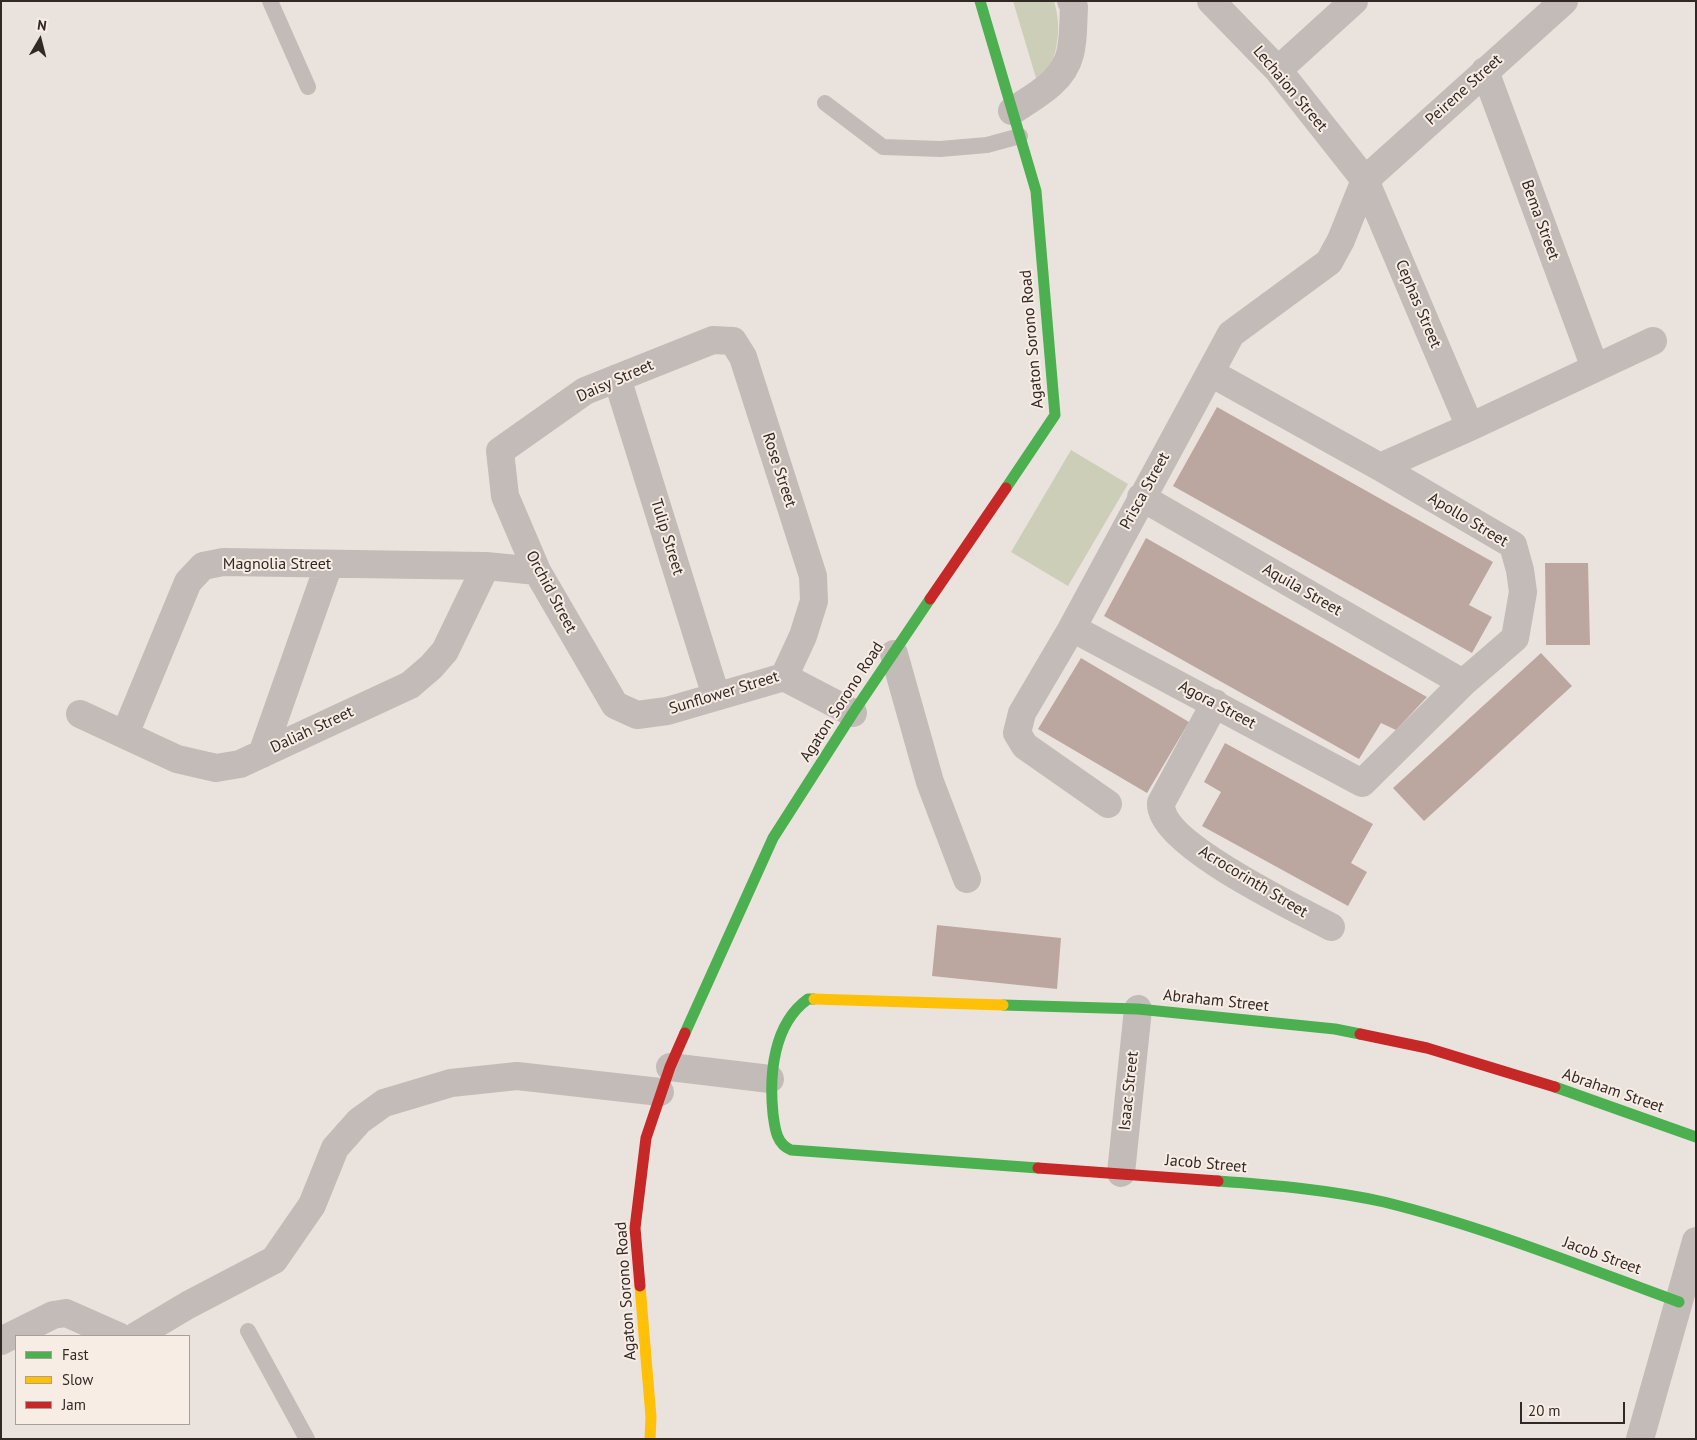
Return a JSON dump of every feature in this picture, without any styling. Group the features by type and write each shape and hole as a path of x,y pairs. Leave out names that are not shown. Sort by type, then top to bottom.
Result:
{"street":[{"name":"Agaton Sorono Road","path":"650,1439 651,1417 635,1228 646,1138 660,1092 774,838 853,713 1055,415 1036,191 980,1"},
{"name":"Lechaion Street","path":"1211,1 1278,70 1365,180"},
{"path":"1278,70 1354,1"},
{"name":"Peirene Street","path":"1365,180 1564,1"},
{"path":"1012,111 1042,91 1061,75 1070,54 1076,3"},
{"name":"Bema Street","path":"1485,71 1595,368"},
{"name":"Prisca Street","path":"1108,804 1025,746 1016,733 1022,713 1072,628 1141,496 1231,334 1329,262 1341,240 1365,180"},
{"name":"Cephas Street","path":"1365,180 1470,427"},
{"name":"Daisy Street","path":"501,473 500,451 585,391 713,340 734,341"},
{"name":"Rose Street","path":"734,341 743,357 813,576 814,601"},
{"path":"1380,467 1653,341"},
{"name":"Apollo Street","path":"1211,373 1380,467 1513,545 1520,570 1523,592 1515,638 1463,683 1362,783"},
{"name":"Tulip Street","path":"617,378 716,696"},
{"name":"Orchid Street","path":"501,473 505,496 537,571 615,705"},
{"name":"Aquila Street","path":"1141,496 1463,683"},
{"name":"Magnolia Street","path":"125,734 188,582 203,566 223,562 486,566 537,571"},
{"path":"262,754 329,564"},
{"name":"Daliah Street","path":"80,714 178,759 216,768 240,764 410,685 431,667 445,651 486,566"},
{"name":"Sunflower Street","path":"615,705 637,715 667,712 784,677 803,636 814,601"},
{"name":"Agora Street","path":"1072,628 1362,783"},
{"path":"894,654 930,782 967,879"},
{"path":"784,677 853,713"},
{"name":"Acrocorinth Street","path":"1215,704 1161,803 1163,817 1184,840 1218,865 1331,927"},
{"name":"Abraham Street","path":"770,1079 788,1020 796,1008 808,999 1138,1009 1335,1030 1427,1048 1514,1073 1696,1137"},
{"name":"Isaac Street","path":"1121,1173 1138,1009"},
{"path":"670,1067 770,1079"},
{"path":"138,1335 188,1305 274,1260 312,1205 336,1148 359,1121 384,1103 451,1083 518,1076 660,1092"},
{"name":"Jacob Street","path":"770,1079 778,1138 784,1147 791,1150 1282,1186 1382,1202 1485,1230 1679,1302"},
{"path":"1640,1439 1696,1242"},
{"path":"1,1342 53,1315 66,1313 116,1335"}],"lane":[{"path":"270,1 308,87"},
{"path":"825,102 883,147 940,149 986,144 1020,136"},
{"path":"248,1331 307,1439"}],"green space":[{"path":"1013,1 1054,1 1058,21 1058,40 1046,77 1036,78"},
{"path":"1071,450 1128,484 1068,586 1011,552"}],"building":[{"path":"1217,407 1493,562 1469,605 1492,617 1472,653 1173,486"},
{"path":"1146,538 1427,697 1396,730 1381,723 1359,759 1104,616"},
{"path":"1545,563 1588,563 1590,645 1546,645"},
{"path":"1541,653 1572,686 1424,821 1393,788"},
{"path":"1081,658 1189,722 1147,793 1038,729"},
{"path":"1225,743 1373,824 1351,863 1367,872 1348,906 1202,826 1221,792 1204,782"},
{"path":"937,925 1061,938 1057,989 932,976"}],"traffic: fast":[{"path":"980,1 1036,191 1055,415 1006,488"},
{"path":"685,1033 773,838 853,713 930,599"},
{"path":"814,999 808,999 787,1022 780,1036 776,1051 773,1067 772,1099 777,1135 782,1144 791,1150 1038,1168"},
{"path":"1003,1005 1138,1009 1335,1029 1360,1034"},
{"path":"1555,1087 1696,1137"},
{"path":"1218,1181 1322,1191 1384,1202 1496,1235 1679,1302"}],"traffic: slow":[{"path":"814,999 1003,1005"},
{"path":"640,1286 651,1417 650,1439"}],"traffic: jam":[{"path":"930,599 1006,488"},
{"path":"640,1286 635,1228 646,1138 670,1067 685,1033"},
{"path":"1360,1034 1427,1048 1555,1087"},
{"path":"1038,1168 1218,1181"}]}
